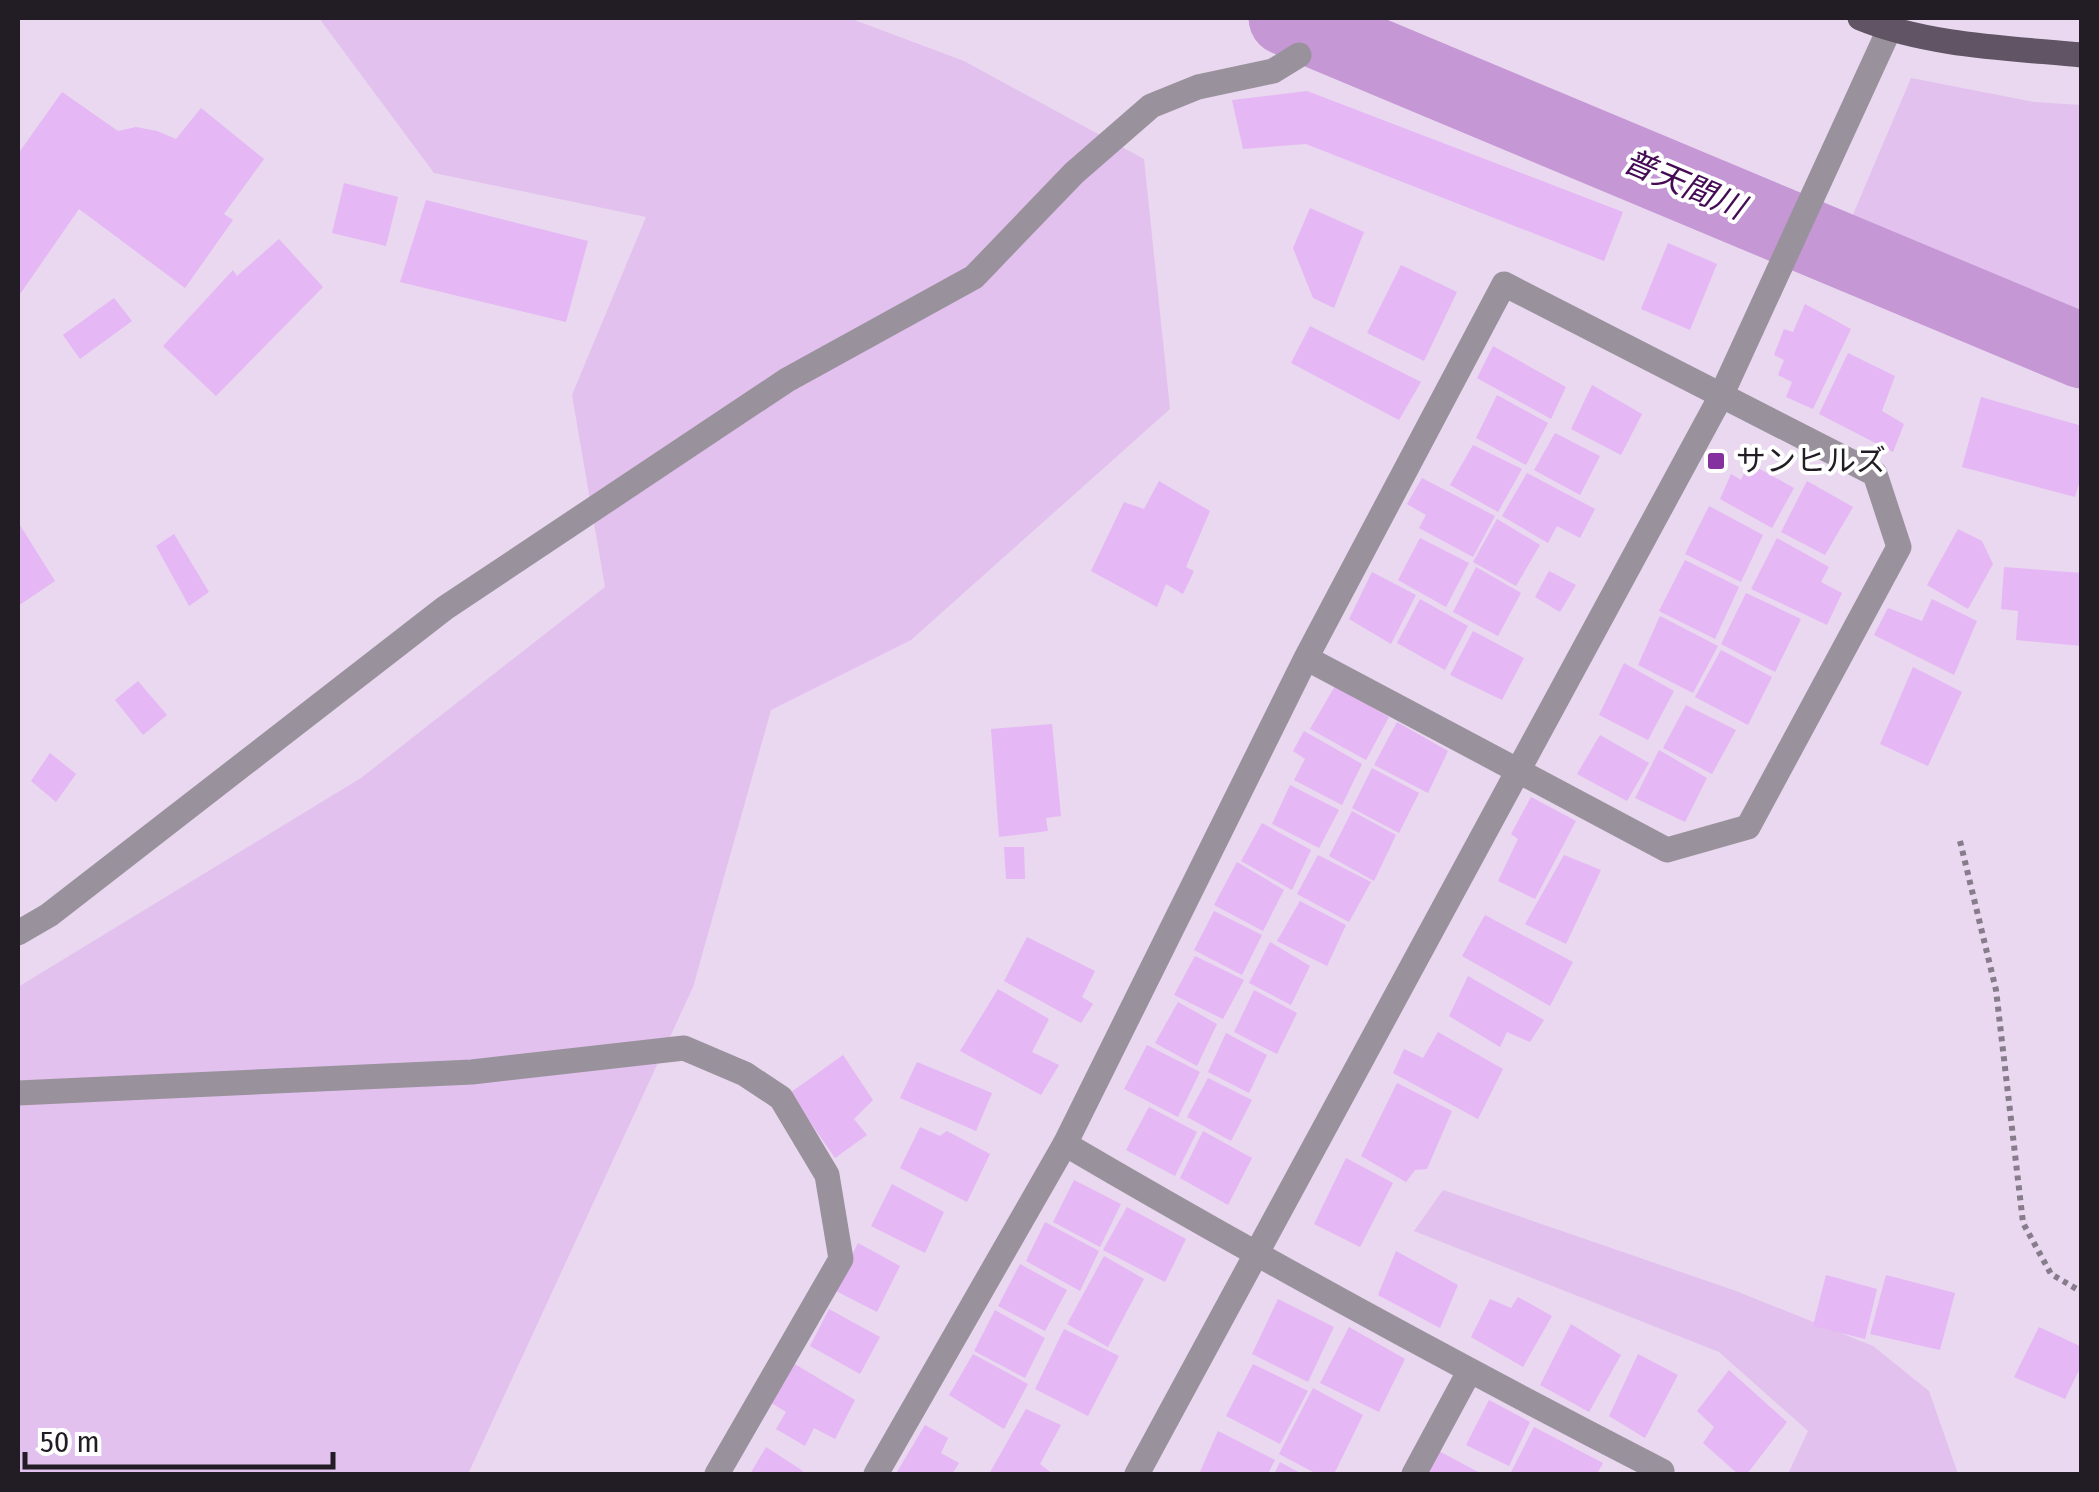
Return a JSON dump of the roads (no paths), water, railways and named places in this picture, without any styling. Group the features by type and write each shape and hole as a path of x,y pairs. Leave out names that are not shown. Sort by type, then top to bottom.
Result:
{"main road":[{"path":"1860,18 1889,30 2082,55"}],"street":[{"path":"1137,1474 1720,398 1889,30"},
{"path":"18,933 49,915 446,608 787,380 974,277 1074,173 1152,106 1198,87 1273,71 1299,55"},
{"path":"876,1474 1065,1144 1306,658 1504,284 1720,398 1875,474 1899,546 1748,827 1667,850 1306,658"},
{"path":"18,1093 472,1072 684,1048 745,1074 781,1098 826,1176 841,1259 717,1474"},
{"path":"1065,1144 1255,1256 1662,1471 1660,1474"},
{"path":"1414,1474 1469,1372"}],"waterway":[{"name":"普天間川","path":"1286,18 2082,351"}],"place":[{"name":"サンヒルズ","path":"1716,461"}]}
